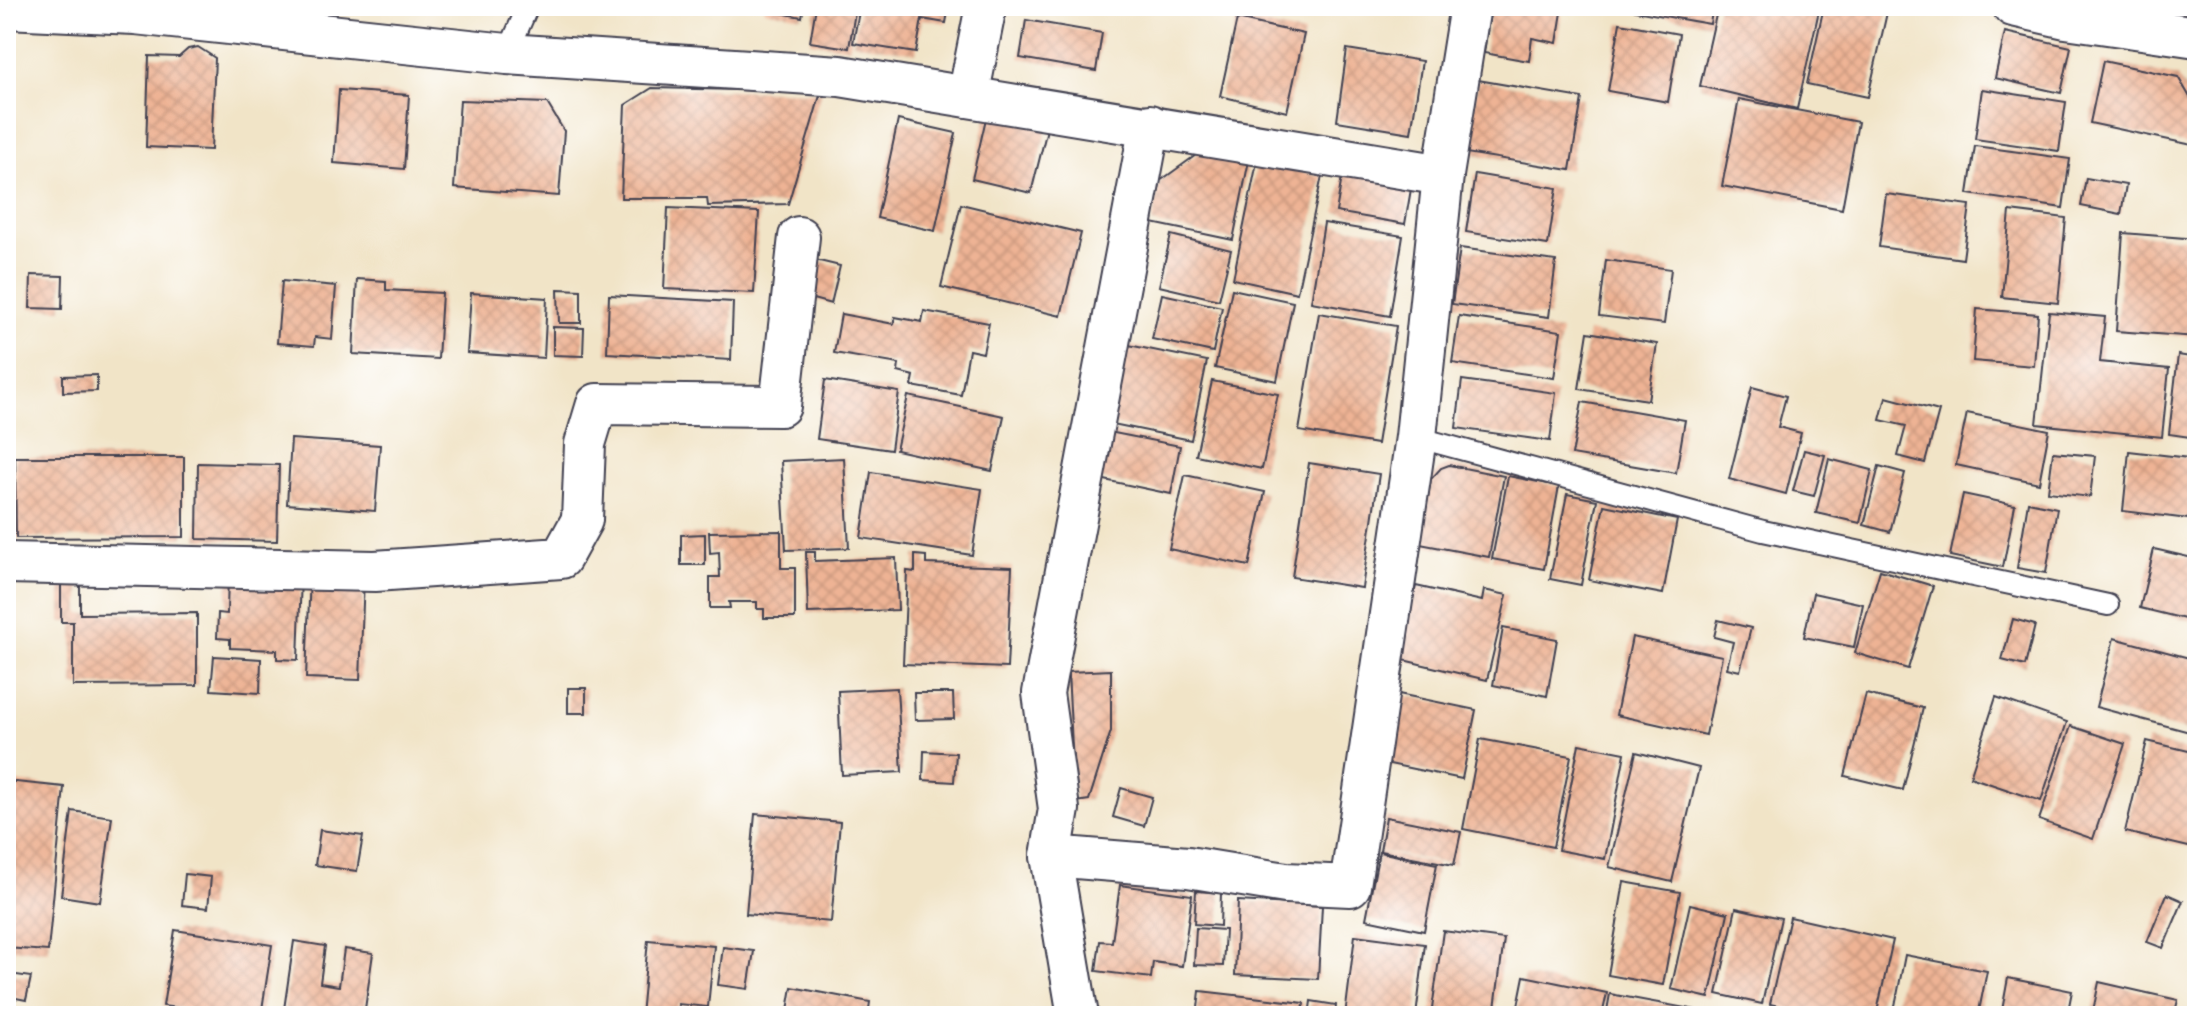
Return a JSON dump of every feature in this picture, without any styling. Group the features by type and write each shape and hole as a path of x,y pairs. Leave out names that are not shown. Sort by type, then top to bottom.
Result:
{"street":[{"path":"968,97 986,6"},
{"path":"1051,856 1188,867 1286,883 1350,886 1416,437 1443,175 1470,6"},
{"path":"2013,6 2066,18 2197,37"},
{"path":"6,8 135,14 507,54 840,76 1443,175"},
{"path":"1078,1016 1051,856 1059,809 1043,693 1150,125"},
{"path":"6,563 375,571 561,558 582,520 585,444 597,404 780,406 799,237"}],"lane":[{"path":"507,54 528,6"},
{"path":"1416,437 1763,531 2108,605"}],"building":[{"path":"444,6 481,6 481,11"},
{"path":"765,6 804,6 802,17 764,10"},
{"path":"816,6 856,6 849,48 810,42"},
{"path":"860,6 949,6 946,23 922,19 916,53 853,43"},
{"path":"1491,6 1563,6 1557,43 1532,38 1529,61 1484,53"},
{"path":"1636,6 1713,6 1710,24 1635,11"},
{"path":"1718,6 1820,6 1797,109 1700,86"},
{"path":"1824,6 1888,8 1868,97 1807,84"},
{"path":"1237,19 1304,34 1287,112 1220,96"},
{"path":"1026,20 1102,33 1096,71 1020,58"},
{"path":"1620,23 1679,34 1668,102 1608,91"},
{"path":"2005,32 2071,47 2061,93 1995,78"},
{"path":"6,36 14,36 10,130 6,129"},
{"path":"198,47 215,58 211,150 146,147 149,56 179,57 188,49"},
{"path":"1347,49 1422,61 1411,133 1337,121"},
{"path":"2103,61 2178,77 2197,109 2197,146 2090,123"},
{"path":"1478,80 1582,98 1570,170 1466,153"},
{"path":"652,88 821,92 788,204 708,206 707,198 621,198 625,105"},
{"path":"1982,89 2066,102 2059,151 1975,139"},
{"path":"339,90 409,95 404,169 334,163"},
{"path":"1739,99 1858,122 1842,209 1722,186"},
{"path":"460,100 547,103 564,131 559,196 454,188"},
{"path":"987,114 1047,129 1031,193 972,179"},
{"path":"898,120 956,133 935,231 877,218"},
{"path":"1975,146 2070,159 2063,208 1968,194"},
{"path":"1203,150 1249,160 1233,240 1152,223 1160,181"},
{"path":"1257,162 1322,176 1297,293 1233,279"},
{"path":"1343,171 1412,183 1405,224 1336,212"},
{"path":"1475,174 1557,188 1548,245 1466,232"},
{"path":"2086,178 2126,185 2121,214 2081,206"},
{"path":"1886,194 1970,205 1963,259 1879,247"},
{"path":"961,204 1081,233 1061,316 941,287"},
{"path":"668,208 759,212 754,293 664,289"},
{"path":"2010,211 2066,218 2058,303 2002,297"},
{"path":"1324,223 1403,236 1390,316 1311,302"},
{"path":"2123,233 2197,239 2197,337 2116,331"},
{"path":"1171,235 1231,250 1219,300 1159,286"},
{"path":"1460,248 1556,261 1549,317 1452,304"},
{"path":"811,259 840,266 831,304 802,296"},
{"path":"1606,260 1671,269 1664,324 1599,316"},
{"path":"6,269 15,269 13,347 6,347"},
{"path":"31,275 63,276 62,309 30,308"},
{"path":"357,279 386,281 386,290 442,293 438,359 353,354"},
{"path":"282,281 336,286 332,339 315,337 314,346 277,343"},
{"path":"558,289 581,290 581,323 559,323"},
{"path":"1232,289 1293,302 1277,381 1215,368"},
{"path":"471,293 547,298 544,358 467,353"},
{"path":"1162,294 1222,307 1213,352 1152,339"},
{"path":"609,295 733,302 731,360 607,353"},
{"path":"1977,309 2038,314 2034,366 1973,361"},
{"path":"924,311 989,323 983,353 969,350 961,395 912,386 914,376 898,372 899,364 834,353 841,314 894,324 895,317 922,322"},
{"path":"2049,312 2105,317 2100,362 2169,369 2162,437 2037,424"},
{"path":"1319,313 1396,326 1377,444 1299,431"},
{"path":"1459,316 1561,331 1554,378 1452,363"},
{"path":"553,327 584,328 583,356 553,355"},
{"path":"1588,332 1657,344 1648,400 1579,389"},
{"path":"1119,343 1207,361 1191,440 1103,422"},
{"path":"2178,355 2197,358 2197,438 2169,434"},
{"path":"97,375 97,391 63,392 63,376"},
{"path":"825,380 899,392 891,450 817,439"},
{"path":"1462,380 1556,393 1550,441 1456,428"},
{"path":"1212,381 1278,394 1262,469 1196,455"},
{"path":"1752,387 1786,396 1778,427 1801,433 1786,494 1729,479"},
{"path":"908,396 1004,416 992,471 896,450"},
{"path":"1886,397 1939,411 1925,463 1898,456 1906,426 1880,420"},
{"path":"1582,402 1685,420 1676,473 1572,455"},
{"path":"1967,413 2049,430 2039,483 1956,465"},
{"path":"1104,431 1180,446 1171,494 1095,478"},
{"path":"291,439 380,445 375,511 287,504"},
{"path":"1804,450 1825,455 1814,496 1793,491"},
{"path":"2129,451 2197,459 2197,520 2123,511"},
{"path":"2053,452 2095,456 2090,497 2048,492"},
{"path":"15,457 184,457 184,537 16,538"},
{"path":"844,458 849,548 786,550 781,461"},
{"path":"1829,459 1872,470 1860,523 1816,513"},
{"path":"198,463 279,465 277,541 197,539"},
{"path":"1309,463 1379,474 1362,588 1292,577"},
{"path":"1449,465 1504,476 1489,557 1420,544 1431,479 1441,468"},
{"path":"1879,466 1905,473 1890,532 1864,525"},
{"path":"871,472 982,489 972,555 861,538"},
{"path":"1185,475 1265,492 1249,566 1169,549"},
{"path":"1508,476 1559,486 1544,569 1492,559"},
{"path":"1567,494 1597,500 1581,585 1550,579"},
{"path":"1963,494 2015,505 2003,567 1950,556"},
{"path":"2028,502 2057,508 2046,573 2017,568"},
{"path":"1604,505 1677,520 1663,594 1589,580"},
{"path":"781,531 781,568 795,568 795,618 764,618 764,609 757,609 757,602 729,602 730,608 710,608 710,577 720,577 719,552 710,553 709,532"},
{"path":"705,534 705,565 681,565 681,535"},
{"path":"2154,549 2197,559 2197,622 2140,608"},
{"path":"806,552 815,552 815,561 896,558 898,610 808,613"},
{"path":"915,555 926,556 926,564 1012,567 1007,668 903,664 907,571 915,572"},
{"path":"1880,570 1933,586 1908,669 1855,653"},
{"path":"228,573 301,576 298,660 277,659 277,650 230,648 230,639 217,638 218,613 227,614"},
{"path":"310,574 364,577 360,680 306,678"},
{"path":"61,585 80,585 80,614 197,613 197,685 73,686 73,622 61,622"},
{"path":"1416,586 1482,601 1484,590 1507,595 1487,680 1399,659"},
{"path":"1813,593 1863,604 1854,647 1804,637"},
{"path":"2013,619 2035,625 2025,666 2002,660"},
{"path":"1718,620 1751,628 1740,671 1727,668 1733,642 1714,637"},
{"path":"1503,628 1557,639 1547,696 1493,685"},
{"path":"1632,637 1722,656 1706,735 1616,715"},
{"path":"2114,638 2197,660 2197,734 2096,707"},
{"path":"214,656 261,659 260,693 211,690"},
{"path":"1111,670 1111,731 1089,800 1075,802 1068,672"},
{"path":"568,688 586,688 586,713 568,713"},
{"path":"897,688 902,772 842,775 838,691"},
{"path":"1389,692 1476,710 1462,779 1375,761"},
{"path":"914,693 953,693 954,719 915,720"},
{"path":"1866,694 1923,708 1903,790 1845,776"},
{"path":"1996,697 2067,722 2041,801 1970,777"},
{"path":"2071,726 2125,744 2093,839 2039,820"},
{"path":"1480,739 1571,756 1553,847 1463,829"},
{"path":"2147,741 2197,753 2197,849 2125,832"},
{"path":"1579,744 1625,753 1605,859 1558,850"},
{"path":"924,751 956,753 954,782 923,780"},
{"path":"1636,752 1699,768 1672,882 1609,867"},
{"path":"6,781 64,787 48,951 6,948"},
{"path":"1121,788 1152,797 1144,826 1113,817"},
{"path":"72,811 112,817 100,902 61,896"},
{"path":"755,814 840,822 831,922 746,914"},
{"path":"1386,817 1461,832 1454,865 1380,851"},
{"path":"320,830 363,836 357,871 315,865"},
{"path":"1379,852 1437,864 1424,931 1366,919"},
{"path":"185,874 211,877 208,908 182,905"},
{"path":"1624,882 1680,892 1663,985 1608,975"},
{"path":"1120,885 1192,895 1182,966 1153,962 1151,978 1096,971 1100,941 1112,942"},
{"path":"1196,891 1221,893 1220,926 1194,924"},
{"path":"2167,894 2183,901 2163,948 2147,942"},
{"path":"1238,901 1322,906 1318,979 1235,975"},
{"path":"1690,904 1728,913 1709,998 1671,989"},
{"path":"1736,908 1781,918 1762,1004 1717,994"},
{"path":"1790,917 1893,940 1876,1016 1822,1016 1770,1004"},
{"path":"1196,928 1225,930 1223,966 1194,965"},
{"path":"175,930 272,945 261,1016 235,1016 163,1006"},
{"path":"1443,931 1504,939 1494,1016 1431,1016"},
{"path":"1355,935 1425,944 1416,1016 1345,1016"},
{"path":"648,940 714,946 708,1007 678,1004 677,1016 641,1016"},
{"path":"294,941 325,946 320,983 339,986 344,949 373,953 364,1016 283,1016"},
{"path":"723,947 754,951 748,989 718,985"},
{"path":"1905,955 1987,971 1978,1016 1893,1016"},
{"path":"6,965 10,966 9,974 31,977 26,1000 6,996"},
{"path":"1524,976 1607,993 1602,1016 1516,1016"},
{"path":"2008,978 2072,991 2067,1016 2001,1016"},
{"path":"2099,982 2178,1000 2174,1016 2092,1016"},
{"path":"792,987 870,1002 868,1016 787,1016"},
{"path":"1200,991 1304,1003 1303,1016 1197,1016"},
{"path":"1610,994 1718,1014 1718,1016 1606,1016"},
{"path":"1311,1001 1336,1005 1335,1016 1309,1016"}]}
